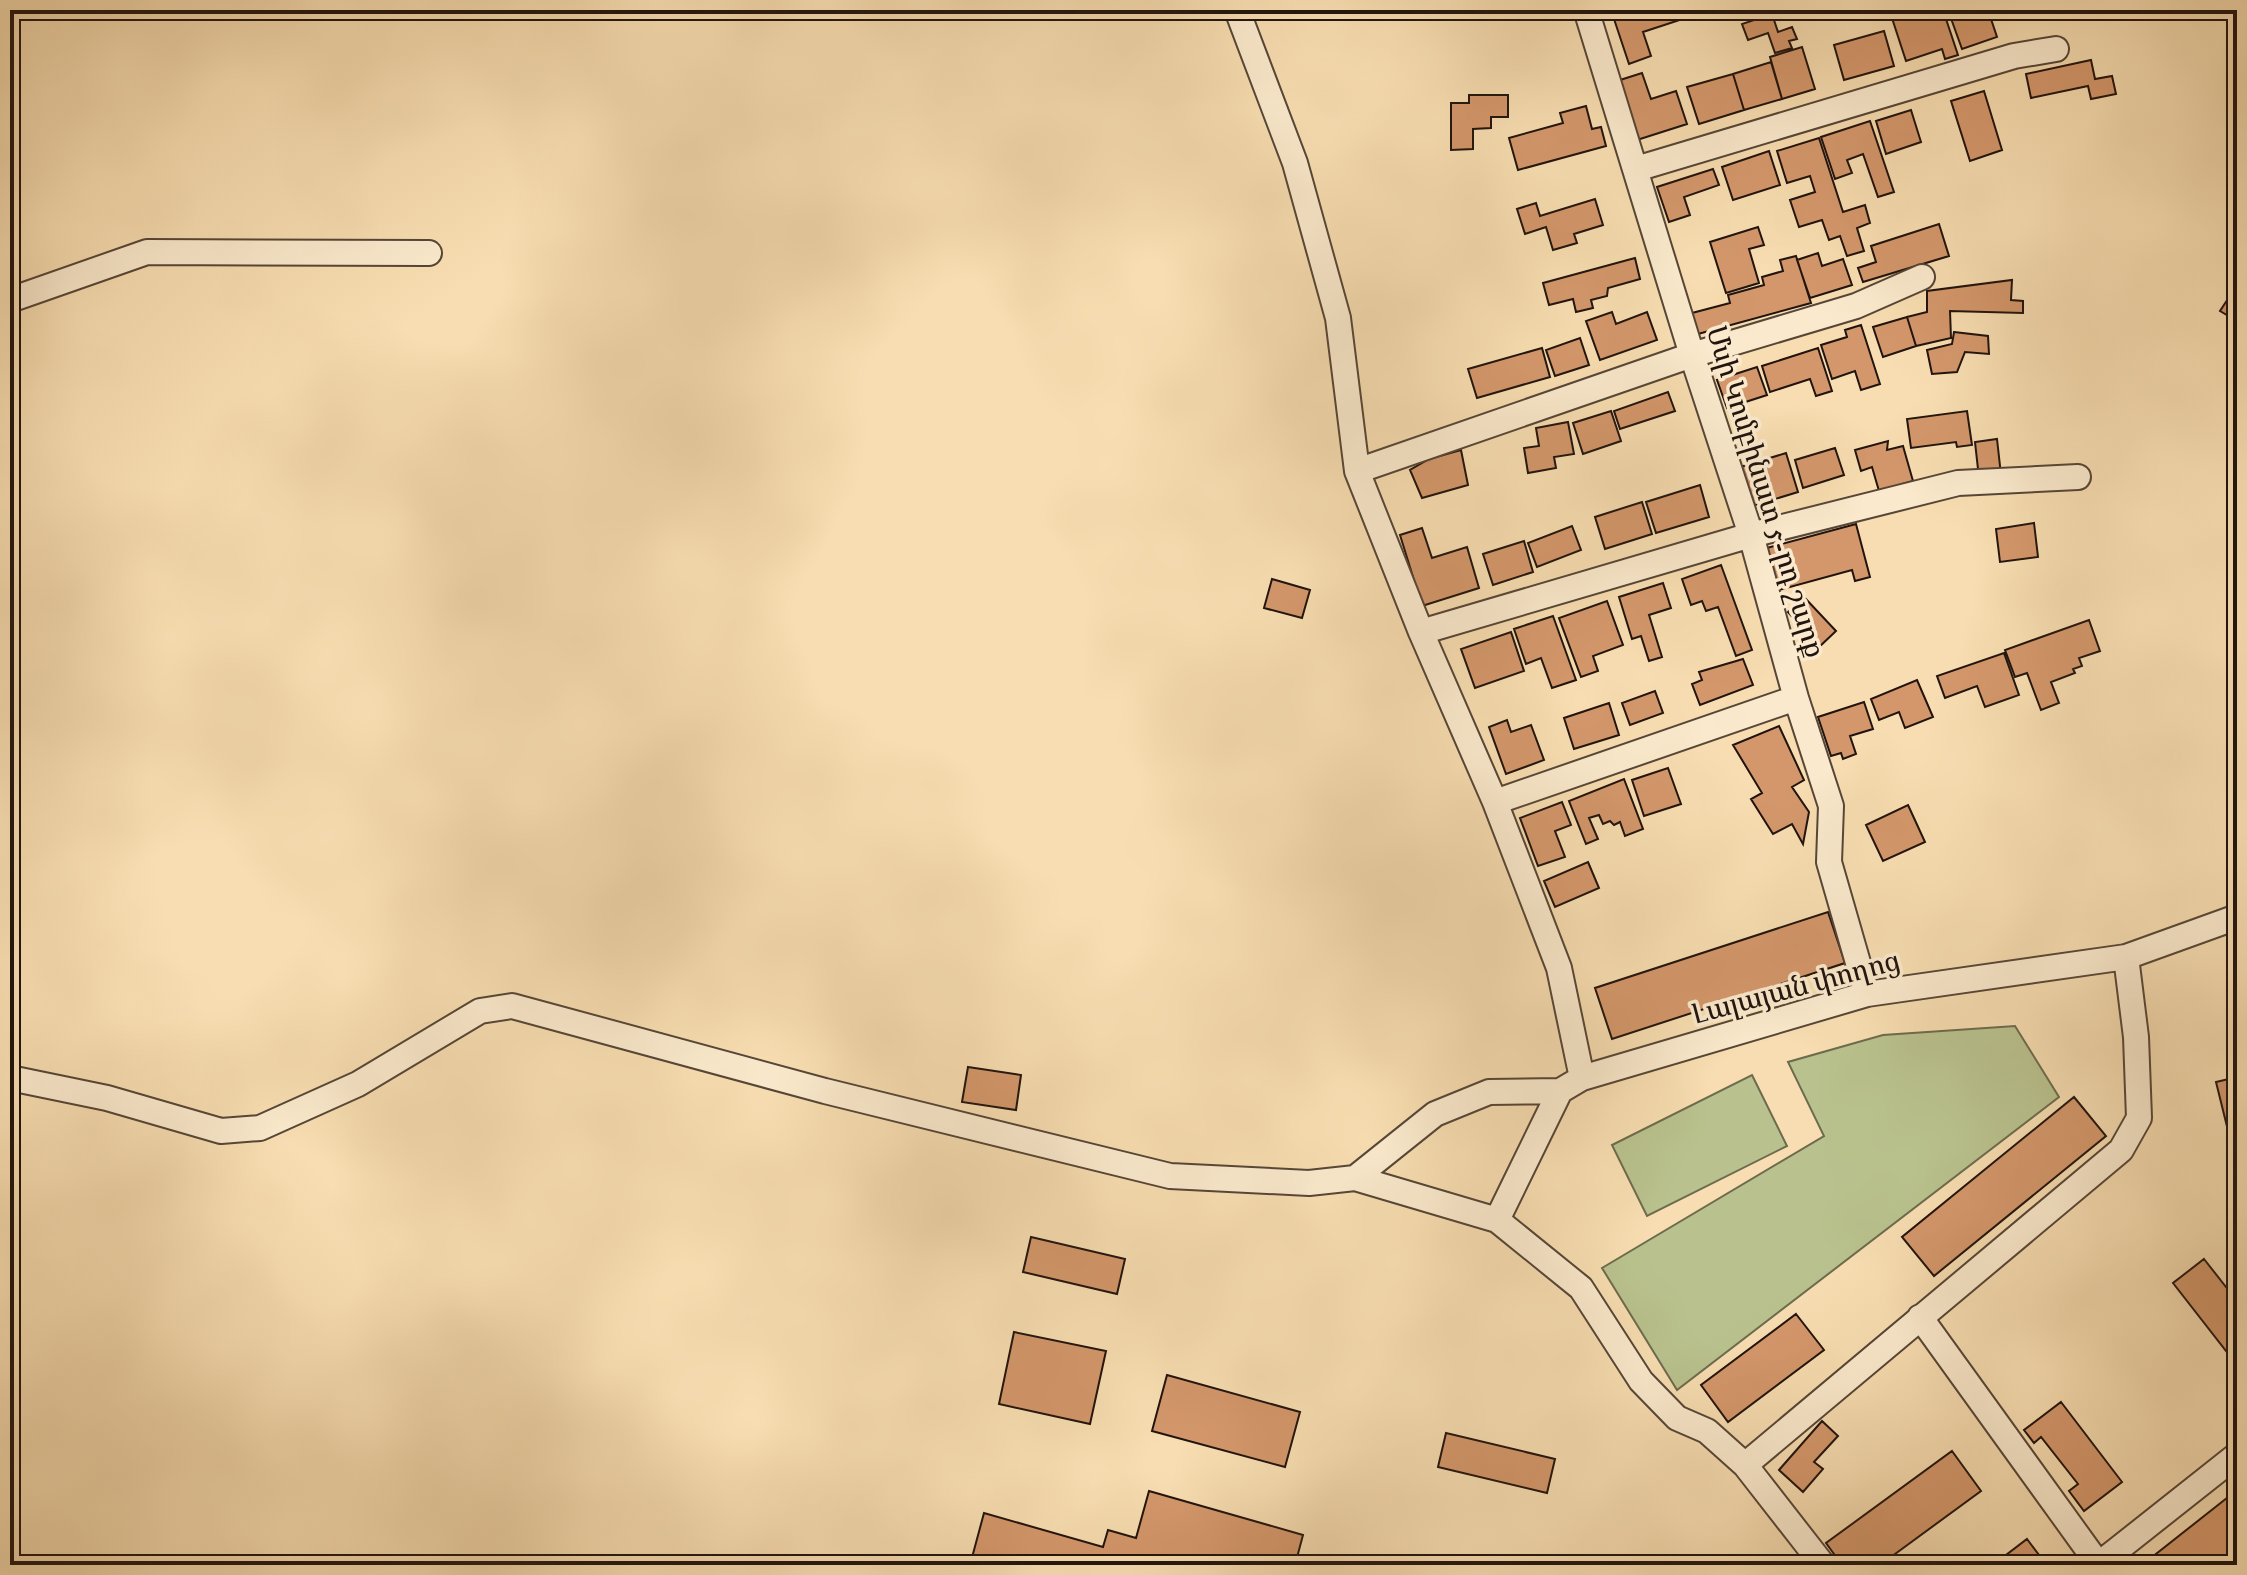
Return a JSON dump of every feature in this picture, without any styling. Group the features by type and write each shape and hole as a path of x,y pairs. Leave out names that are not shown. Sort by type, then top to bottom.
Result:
{"street":[{"path":"1237,10 1295,163 1338,318 1357,471 1421,632 1495,802 1559,968 1582,1078"},
{"name":"Մսի Կոմբինատ 5-րդ շարք","path":"1588,10 1692,355 1751,535 1796,698 1831,806 1829,862 1867,994"},
{"path":"1636,169 2014,56 2056,49"},
{"path":"10,300 147,252 429,253"},
{"path":"1357,471 1692,355 1856,306 1922,277"},
{"path":"1421,632 1751,535 1958,483 2078,477"},
{"path":"1495,802 1796,698"},
{"name":"Լալայան փողոց","path":"1560,1091 1582,1078 1867,994 2126,957 2237,917"},
{"path":"1745,1465 2121,1150 2139,1118 2136,1037 2126,957"},
{"path":"10,1078 107,1098 221,1131 260,1128 358,1084 480,1011 512,1006 825,1091 1170,1176 1309,1183 1355,1178 1497,1220 1581,1288 1641,1381 1677,1418 1707,1431 1745,1465 1823,1565"},
{"path":"1355,1178 1435,1114 1489,1092 1560,1091 1497,1220"},
{"path":"1920,1317 2096,1565 2237,1455"}],"green space":[{"path":"2015,1026 2059,1097 1677,1390 1602,1268 1824,1136 1788,1062 1883,1035"},
{"path":"1752,1075 1787,1146 1647,1216 1612,1145"}],"building":[{"path":"1621,10 1686,10 1689,17 1643,32 1651,56 1629,64 1612,13"},
{"path":"1707,10 1737,10 1710,19"},
{"path":"1905,10 1943,10 1958,55 1945,59 1942,49 1906,61 1891,15"},
{"path":"1948,10 1988,10 1997,37 1962,49"},
{"path":"1772,14 1778,32 1792,27 1797,39 1789,41 1792,48 1775,53 1768,33 1748,40 1742,24"},
{"path":"1884,31 1894,66 1844,80 1834,45"},
{"path":"1802,47 1815,89 1782,99 1770,57"},
{"path":"2091,60 2095,79 2112,76 2116,94 2091,99 2088,86 2031,98 2026,74"},
{"path":"1771,62 1782,99 1744,110 1733,74"},
{"path":"1642,73 1651,99 1676,91 1687,124 1637,140 1617,81"},
{"path":"1733,74 1744,110 1699,124 1687,87"},
{"path":"1984,91 2002,150 1970,161 1951,101"},
{"path":"1469,95 1508,95 1508,117 1491,117 1491,128 1473,129 1473,149 1451,150 1451,103 1469,103"},
{"path":"1586,106 1592,129 1601,127 1606,146 1518,170 1509,138 1563,123 1560,113"},
{"path":"1911,110 1921,142 1886,154 1876,121"},
{"path":"1870,121 1894,192 1878,197 1863,154 1847,160 1852,173 1835,179 1821,137"},
{"path":"1819,138 1843,212 1865,205 1870,223 1857,228 1864,251 1847,256 1840,236 1829,240 1822,220 1799,227 1790,200 1815,192 1810,176 1787,183 1777,151"},
{"path":"1769,151 1780,185 1733,200 1722,167"},
{"path":"1713,169 1719,185 1684,197 1690,215 1669,222 1657,187"},
{"path":"1595,199 1603,225 1574,234 1577,243 1553,250 1546,227 1525,234 1517,209 1536,203 1540,216"},
{"path":"1939,224 1949,256 1863,282 1858,268 1876,262 1871,246"},
{"path":"1758,227 1764,245 1749,249 1759,283 1726,293 1710,242"},
{"path":"1818,253 1822,266 1843,259 1852,285 1810,298 1797,260"},
{"path":"1796,256 1811,303 1698,334 1692,313 1730,303 1728,295 1764,285 1762,277 1783,271 1780,260"},
{"path":"1635,258 1640,279 1608,288 1607,296 1591,300 1593,308 1576,312 1573,299 1549,305 1543,283"},
{"path":"2012,280 2011,300 2023,301 2023,313 1950,311 1951,338 1916,346 1907,317 1927,312 1927,291"},
{"path":"2237,285 2237,321 2220,311"},
{"path":"1612,312 1616,324 1647,312 1657,340 1600,360 1586,321"},
{"path":"1907,317 1916,346 1883,357 1873,327"},
{"path":"1861,325 1880,384 1861,390 1855,371 1832,379 1821,345 1847,337 1845,330"},
{"path":"1954,332 1988,336 1989,354 1965,352 1957,372 1932,374 1927,350 1952,344"},
{"path":"1580,338 1589,365 1555,376 1546,350"},
{"path":"1542,348 1550,377 1477,398 1468,369"},
{"path":"1818,348 1832,391 1816,396 1810,379 1770,392 1762,366"},
{"path":"1757,367 1767,395 1727,408 1717,380"},
{"path":"1668,392 1675,411 1620,429 1614,411"},
{"path":"1611,411 1621,441 1583,454 1573,423"},
{"path":"1967,411 1972,445 1957,447 1956,442 1911,448 1907,419"},
{"path":"1568,422 1574,454 1554,457 1556,468 1528,473 1524,448 1539,446 1536,428"},
{"path":"1997,439 2001,475 1979,478 1975,442"},
{"path":"1888,441 1887,450 1903,446 1913,481 1879,491 1872,467 1861,471 1855,450"},
{"path":"1835,448 1844,475 1803,488 1795,460"},
{"path":"1461,450 1468,485 1422,498 1410,470 1429,459"},
{"path":"1786,453 1798,492 1749,507 1737,468"},
{"path":"1700,485 1709,517 1656,533 1646,502"},
{"path":"1642,502 1652,534 1605,549 1595,517"},
{"path":"2034,523 2038,557 2000,562 1996,529"},
{"path":"1856,524 1870,577 1855,581 1852,570 1775,591 1763,549"},
{"path":"1572,526 1581,550 1537,567 1528,543"},
{"path":"1422,528 1432,558 1467,547 1479,588 1422,606 1400,535"},
{"path":"1524,541 1533,572 1493,585 1483,554"},
{"path":"1721,565 1752,650 1736,656 1718,607 1706,611 1702,601 1691,605 1682,579"},
{"path":"1272,579 1310,590 1302,618 1264,608"},
{"path":"1663,583 1671,608 1649,615 1662,657 1649,661 1641,636 1632,639 1619,597"},
{"path":"1804,597 1836,631 1818,648 1813,643 1807,649 1799,640 1807,633 1788,612"},
{"path":"1607,601 1623,645 1593,656 1598,671 1581,677 1559,618"},
{"path":"1553,616 1576,680 1552,688 1541,658 1526,664 1514,629"},
{"path":"2089,620 2100,651 2079,658 2082,666 2073,669 2075,673 2051,682 2059,703 2041,710 2027,673 2015,677 2005,650"},
{"path":"1511,632 1524,671 1475,688 1461,649"},
{"path":"2004,653 2019,695 1985,707 1977,686 1945,698 1937,676"},
{"path":"1743,659 1753,685 1700,705 1692,684 1702,680 1699,672"},
{"path":"1917,680 1933,717 1905,728 1899,712 1879,720 1871,699"},
{"path":"1655,691 1663,713 1630,725 1622,703"},
{"path":"1864,702 1873,729 1850,736 1856,754 1843,759 1841,753 1831,756 1818,717"},
{"path":"1609,703 1619,735 1574,749 1564,718"},
{"path":"1507,720 1511,732 1531,725 1544,760 1506,774 1489,727"},
{"path":"1779,726 1804,780 1792,787 1809,812 1803,844 1792,824 1773,834 1751,799 1762,793 1733,745"},
{"path":"1668,768 1681,804 1644,816 1632,780"},
{"path":"1624,779 1643,829 1625,836 1620,822 1603,824 1599,815 1589,818 1598,839 1586,844 1569,801"},
{"path":"1562,802 1571,825 1555,831 1565,857 1538,866 1520,818"},
{"path":"1908,805 1925,842 1883,861 1866,825"},
{"path":"1588,862 1599,888 1555,907 1544,881"},
{"path":"1828,912 1845,963 1612,1039 1595,988"},
{"path":"968,1067 1021,1075 1016,1110 962,1102"},
{"path":"2237,1077 2237,1167 2216,1082"},
{"path":"2074,1097 2106,1136 1934,1276 1902,1237"},
{"path":"1031,1237 1125,1259 1117,1294 1023,1272"},
{"path":"2204,1259 2237,1301 2237,1365 2173,1283"},
{"path":"1796,1314 1824,1350 1728,1422 1701,1385"},
{"path":"1014,1332 1106,1351 1090,1424 999,1404"},
{"path":"1167,1375 1300,1412 1285,1467 1152,1431"},
{"path":"2061,1402 2122,1482 2084,1511 2069,1491 2078,1484 2041,1437 2034,1443 2024,1430"},
{"path":"1822,1421 1838,1436 1814,1462 1823,1469 1803,1492 1779,1470"},
{"path":"1446,1433 1555,1459 1547,1493 1438,1467"},
{"path":"1952,1451 1981,1491 1880,1565 1842,1565 1826,1543"},
{"path":"2237,1490 2237,1553 2222,1565 2142,1565"},
{"path":"1149,1491 1303,1535 1295,1565 970,1565 984,1513 1103,1547 1108,1530 1136,1538"},
{"path":"2027,1539 2045,1563 1993,1565"}]}
